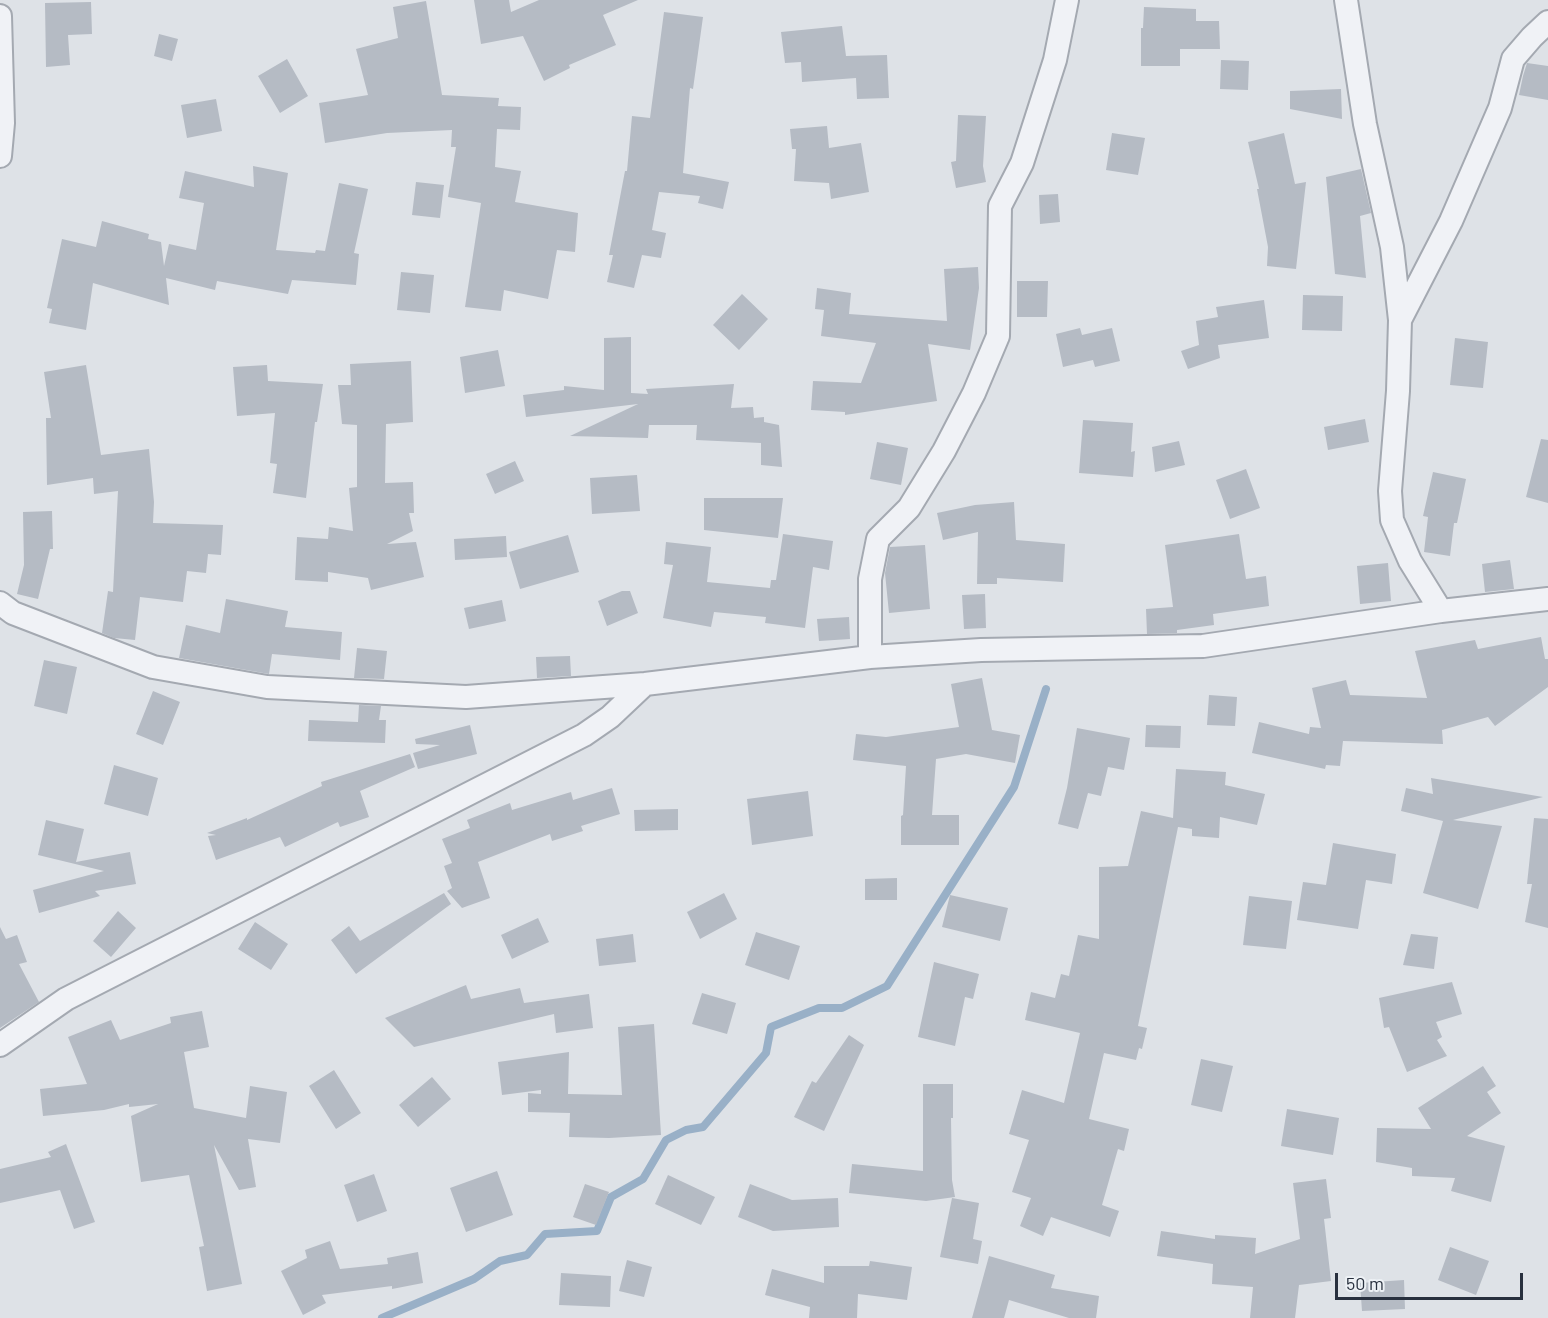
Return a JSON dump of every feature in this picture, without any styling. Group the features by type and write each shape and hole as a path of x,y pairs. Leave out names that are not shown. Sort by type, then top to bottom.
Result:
{"street":[{"path":"870,657 870,579 878,539 909,508 944,451 974,393 998,336 1000,207 1022,162 1049,80 1067,0"},
{"path":"1346,0 1365,124 1392,247 1400,320 1398,391 1390,491 1392,520 1410,561 1441,611"},
{"path":"0,16 3,123 0,156"},
{"path":"1400,320 1451,221 1500,108 1513,59 1548,22"},
{"path":"0,603 13,613 153,667 267,687 466,697 645,684 870,657 981,651 1203,646 1441,611 1548,599"},
{"path":"0,1045 66,999 584,735 610,717 645,684"}],"building":[{"path":"474,0 509,0 511,12 539,0 638,0 603,15 616,45 569,65 570,68 544,81 523,36 481,44"},
{"path":"426,1 442,95 499,98 498,106 521,107 520,130 497,129 495,167 521,171 515,202 578,213 575,252 557,250 548,299 504,290 501,311 465,307 481,203 448,197 456,147 451,147 452,130 387,133 325,143 319,103 368,95 356,49 398,38 393,7"},
{"path":"91,2 92,34 68,35 70,65 46,67 45,3"},
{"path":"1144,7 1196,9 1196,21 1219,21 1220,49 1180,49 1180,66 1141,66 1141,28 1143,28"},
{"path":"664,12 703,17 693,89 690,88 683,173 729,182 723,209 698,203 700,196 659,192 652,230 666,233 661,258 642,255 634,288 607,282 613,255 609,255 625,171 627,171 632,116 650,118"},
{"path":"842,26 846,56 887,55 889,98 857,99 856,78 802,82 801,62 785,63 781,32"},
{"path":"159,34 178,39 172,61 154,56"},
{"path":"287,59 308,96 280,113 258,76"},
{"path":"1221,60 1249,61 1248,90 1220,89"},
{"path":"1527,63 1548,66 1548,100 1519,95"},
{"path":"1341,89 1342,119 1290,109 1290,91"},
{"path":"216,99 222,131 187,138 181,105"},
{"path":"958,115 986,116 983,166 986,182 956,188 951,162 956,161"},
{"path":"827,126 829,148 861,143 869,192 831,199 829,183 794,181 796,149 792,149 790,129"},
{"path":"1112,133 1145,138 1138,175 1106,170"},
{"path":"1284,133 1295,184 1306,182 1296,269 1267,266 1268,247 1257,189 1259,189 1248,142"},
{"path":"253,166 288,173 276,250 315,253 316,250 325,251 339,183 368,189 354,253 359,254 356,285 292,280 288,294 217,281 215,290 166,278 169,305 93,283 86,330 49,323 52,309 47,308 62,239 96,247 102,221 149,234 148,239 161,242 164,266 169,244 196,250 204,203 179,198 185,171 254,187"},
{"path":"1361,169 1371,213 1360,216 1366,278 1335,274 1326,177"},
{"path":"416,182 444,185 440,218 412,215"},
{"path":"1058,194 1060,222 1040,224 1039,195"},
{"path":"978,267 979,288 970,350 928,344 937,401 845,415 845,412 811,410 813,381 861,383 876,343 821,336 824,310 815,309 817,288 851,293 849,314 947,321 944,269"},
{"path":"401,272 434,275 430,313 397,310"},
{"path":"1017,281 1048,281 1047,317 1017,317"},
{"path":"742,294 768,319 739,350 713,325"},
{"path":"1303,295 1343,296 1342,331 1302,330"},
{"path":"1264,300 1269,338 1218,345 1220,358 1188,369 1181,351 1199,345 1196,321 1218,317 1216,307"},
{"path":"1080,328 1082,335 1112,328 1120,361 1095,367 1093,360 1063,367 1056,334"},
{"path":"631,337 631,393 648,394 646,389 734,384 731,408 753,407 754,418 764,417 764,422 779,425 782,467 761,465 761,443 696,440 697,425 649,425 648,438 570,436 638,404 526,417 523,395 564,390 564,386 604,390 604,338"},
{"path":"1455,338 1488,342 1483,388 1450,385"},
{"path":"498,350 505,386 465,393 460,357"},
{"path":"411,361 413,422 386,424 385,483 413,482 414,513 409,513 413,531 387,544 416,542 424,577 371,590 368,578 328,572 328,582 295,580 297,537 328,539 329,527 353,531 349,488 357,487 357,425 342,424 338,385 351,385 350,364"},
{"path":"86,365 101,455 149,449 154,502 153,523 223,525 221,555 208,554 206,573 187,571 183,602 140,597 135,640 114,638 102,633 108,591 113,592 118,491 94,494 93,478 47,485 46,418 51,418 44,372"},
{"path":"267,365 268,381 323,384 317,422 315,422 306,498 273,493 277,464 270,463 275,413 237,416 233,367"},
{"path":"1365,419 1369,442 1328,450 1324,427"},
{"path":"1083,420 1133,423 1131,452 1135,451 1133,477 1079,473"},
{"path":"1541,439 1548,440 1548,503 1526,497"},
{"path":"1179,441 1185,465 1155,472 1152,447"},
{"path":"877,442 908,448 901,485 870,479"},
{"path":"515,461 524,481 495,494 486,474"},
{"path":"1246,469 1260,508 1230,519 1216,480"},
{"path":"1433,472 1466,479 1457,523 1454,523 1450,556 1424,552 1428,517 1423,516"},
{"path":"637,475 640,511 592,514 590,478"},
{"path":"704,498 783,498 778,538 704,530"},
{"path":"1014,502 1016,540 1065,544 1063,582 997,578 997,584 977,584 978,532 943,540 937,513 975,505"},
{"path":"52,511 53,549 50,549 38,599 17,594 24,565 23,512"},
{"path":"783,534 833,541 829,570 813,567 805,628 765,623 766,617 714,612 711,627 663,618 673,565 664,564 666,542 711,547 707,582 770,588 771,580 776,580"},
{"path":"1239,534 1246,579 1266,576 1269,606 1213,614 1214,625 1177,630 1177,633 1147,634 1146,609 1173,607 1165,545"},
{"path":"568,535 579,572 520,589 509,552"},
{"path":"506,536 507,557 455,560 454,539"},
{"path":"925,545 930,609 889,613 885,573 890,547"},
{"path":"1510,560 1514,589 1485,592 1482,564"},
{"path":"1388,563 1391,601 1360,604 1357,566"},
{"path":"622,591 630,591 638,613 607,626 598,601"},
{"path":"985,594 986,628 964,629 962,595"},
{"path":"226,599 288,611 285,627 342,632 340,660 272,654 269,674 179,658 186,625 220,633"},
{"path":"502,600 506,621 469,629 464,608"},
{"path":"849,617 850,639 819,641 817,619"},
{"path":"1541,637 1545,659 1548,659 1548,687 1495,726 1488,717 1442,730 1443,744 1343,741 1340,766 1326,765 1325,769 1252,753 1259,722 1309,734 1310,727 1321,728 1312,688 1346,680 1350,695 1427,698 1415,651 1475,640 1478,649"},
{"path":"357,648 387,651 384,679 354,678"},
{"path":"570,656 571,676 537,678 536,657"},
{"path":"44,660 77,667 67,714 34,706"},
{"path":"982,678 992,730 1020,735 1015,763 966,754 936,759 932,815 959,815 959,845 901,845 901,816 903,815 906,766 853,760 856,734 886,737 959,727 951,684"},
{"path":"153,691 180,702 163,745 136,734"},
{"path":"1209,695 1237,697 1235,726 1207,725"},
{"path":"359,705 381,706 379,720 386,720 385,743 308,741 309,720 358,722"},
{"path":"470,725 477,754 418,769 413,753 440,745 416,744 415,739"},
{"path":"1146,725 1181,726 1180,748 1145,747"},
{"path":"1077,728 1130,738 1124,770 1108,767 1101,796 1088,793 1078,829 1058,824 1067,788"},
{"path":"410,754 415,767 360,791 369,817 340,827 338,822 285,847 280,837 216,860 208,836 216,835 207,833 247,818 247,820 322,786 321,782"},
{"path":"114,765 158,778 148,816 104,804"},
{"path":"1176,769 1226,772 1225,785 1265,794 1257,825 1220,817 1219,838 1192,836 1192,829 1178,827 1138,1026 1147,1028 1142,1049 1139,1048 1136,1060 1104,1053 1089,1119 1129,1129 1124,1151 1118,1149 1102,1205 1119,1211 1110,1237 1051,1217 1043,1236 1020,1226 1031,1198 1012,1192 1029,1140 1009,1134 1022,1090 1064,1103 1080,1033 1025,1020 1031,992 1055,998 1061,974 1069,976 1078,935 1099,939 1099,867 1128,866 1141,811 1173,818"},
{"path":"1431,778 1543,797 1453,820 1502,826 1478,909 1423,893 1443,821 1401,811 1406,788 1433,794"},
{"path":"612,788 620,814 581,826 583,831 552,841 550,834 478,862 490,898 462,908 447,891 452,888 444,866 452,863 442,839 470,828 467,820 510,803 512,810 571,792 573,800"},
{"path":"808,791 813,836 752,845 747,799"},
{"path":"678,809 678,830 635,831 634,810"},
{"path":"1534,818 1548,819 1548,928 1525,922 1532,884 1527,884"},
{"path":"46,820 84,829 76,862 130,852 136,884 95,891 100,896 39,913 33,890 104,871 38,855"},
{"path":"1333,843 1396,854 1392,884 1366,880 1358,929 1297,920 1303,882 1326,885"},
{"path":"897,878 897,900 865,900 865,879"},
{"path":"444,893 451,904 356,974 331,940 349,926 360,941"},
{"path":"724,893 737,919 700,939 687,912"},
{"path":"950,895 1008,908 1000,941 942,927"},
{"path":"1249,896 1292,901 1286,949 1243,945"},
{"path":"118,911 136,928 111,957 93,941"},
{"path":"538,918 549,942 512,959 501,935"},
{"path":"255,922 288,944 271,970 238,949"},
{"path":"0,927 6,939 17,935 27,962 19,964 39,1002 0,1028"},
{"path":"756,932 800,946 789,980 745,965"},
{"path":"633,934 636,962 599,966 596,939"},
{"path":"1411,934 1438,937 1434,969 1403,965"},
{"path":"934,962 979,974 973,999 965,997 955,1046 918,1037"},
{"path":"1452,982 1462,1014 1436,1022 1442,1037 1437,1040 1447,1056 1407,1072 1389,1027 1384,1028 1379,998"},
{"path":"466,985 471,999 520,988 524,1003 589,994 593,1028 556,1033 554,1014 414,1047 385,1018"},
{"path":"702,993 736,1003 727,1034 692,1024"},
{"path":"202,1011 209,1047 184,1052 194,1108 246,1118 250,1086 287,1092 280,1143 248,1139 256,1187 239,1190 214,1145 242,1284 207,1291 199,1247 204,1246 189,1175 141,1182 131,1116 158,1104 129,1107 129,1104 104,1110 43,1116 40,1089 87,1084 68,1037 111,1020 120,1040 171,1023 170,1017"},
{"path":"654,1024 661,1135 609,1138 569,1137 570,1113 528,1112 528,1093 541,1094 541,1090 502,1095 498,1062 569,1052 568,1094 622,1095 618,1027"},
{"path":"849,1035 864,1045 824,1131 794,1117 812,1081 816,1083"},
{"path":"1201,1059 1233,1066 1222,1112 1191,1105"},
{"path":"1483,1066 1496,1086 1487,1092 1501,1113 1467,1136 1505,1146 1491,1202 1451,1191 1455,1178 1412,1176 1412,1168 1376,1162 1377,1128 1431,1129 1418,1108"},
{"path":"334,1070 361,1113 336,1129 309,1086"},
{"path":"432,1077 451,1099 418,1127 399,1105"},
{"path":"923,1084 953,1084 952,1180 955,1197 926,1201 849,1193 852,1164 923,1171"},
{"path":"1287,1109 1339,1118 1333,1155 1281,1146"},
{"path":"66,1144 95,1222 74,1229 60,1190 0,1203 0,1169 51,1157 48,1152"},
{"path":"497,1171 513,1215 466,1232 450,1188"},
{"path":"374,1174 387,1211 357,1222 344,1185"},
{"path":"668,1175 715,1197 701,1225 655,1204"},
{"path":"1326,1179 1331,1218 1324,1219 1331,1281 1299,1285 1295,1318 1250,1318 1253,1287 1212,1284 1213,1264 1157,1256 1161,1231 1215,1239 1215,1235 1256,1238 1255,1254 1300,1239 1293,1183"},
{"path":"585,1184 609,1192 596,1225 573,1217"},
{"path":"750,1184 792,1200 838,1198 839,1227 773,1231 738,1217"},
{"path":"952,1198 979,1203 973,1239 982,1241 978,1264 940,1257"},
{"path":"330,1241 340,1269 388,1264 387,1258 418,1252 423,1283 392,1289 392,1286 322,1295 326,1303 303,1315 281,1271 307,1258 305,1250"},
{"path":"1450,1247 1489,1261 1476,1295 1438,1280"},
{"path":"989,1256 1055,1275 1051,1288 1099,1296 1096,1318 1069,1318 1009,1300 1004,1318 972,1318"},
{"path":"627,1260 652,1267 644,1297 619,1291"},
{"path":"870,1261 912,1267 907,1300 858,1294 857,1318 809,1318 810,1307 765,1295 772,1269 824,1283 824,1266 869,1266"},
{"path":"561,1273 611,1276 610,1307 559,1305"},
{"path":"1404,1280 1405,1309 1362,1311 1360,1283"}],"waterway":[{"path":"382,1318 474,1279 500,1261 527,1255 545,1234 597,1231 611,1197 643,1179 666,1140 686,1130 703,1127 766,1053 771,1027 819,1008 842,1008 887,986 1014,787 1046,689"}]}
